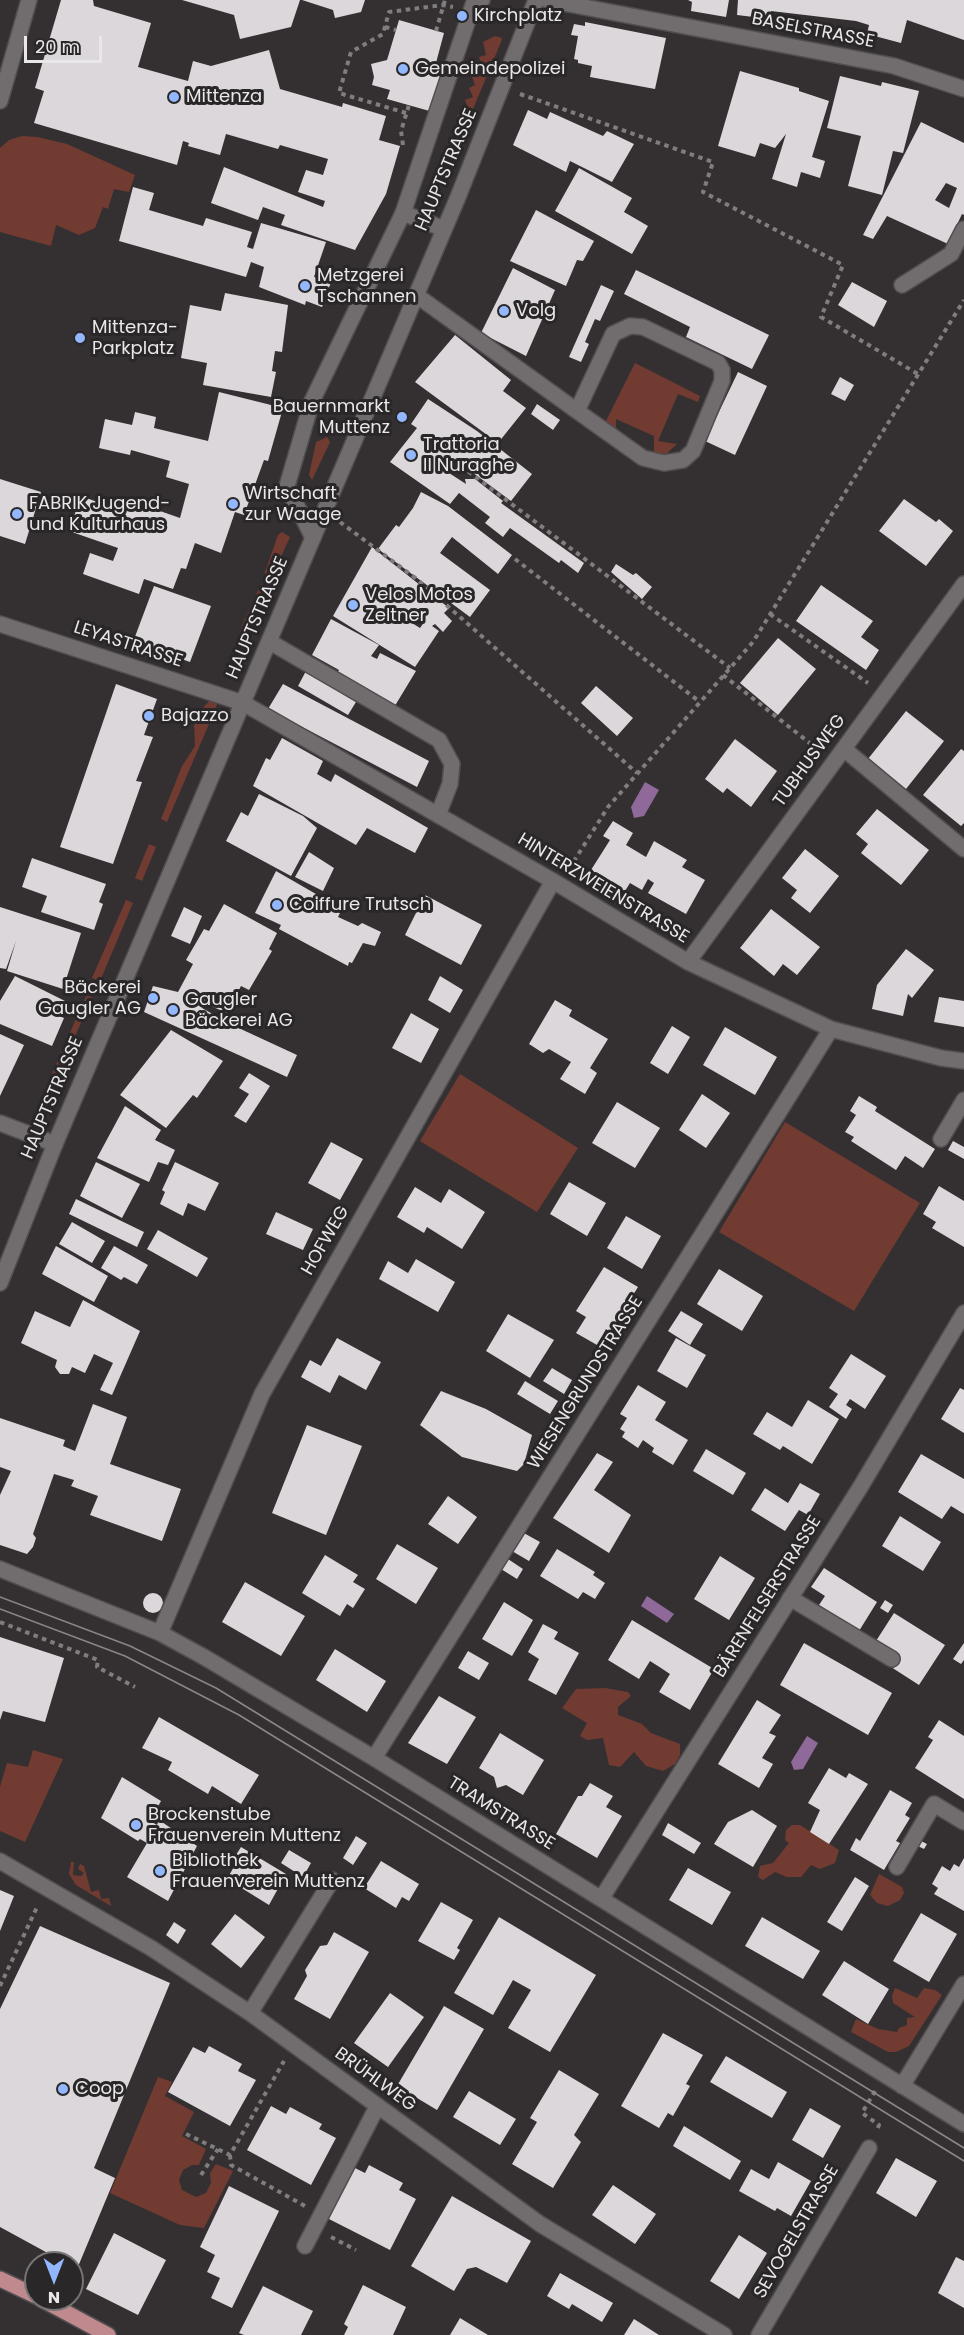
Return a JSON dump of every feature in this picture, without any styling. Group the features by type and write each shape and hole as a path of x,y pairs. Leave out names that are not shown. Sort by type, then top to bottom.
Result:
{"main road":[{"path":"0,2279 24,2290"},
{"path":"63,2311 108,2335"}],"street":[{"path":"0,101 29,0"},
{"name":"HAUPTSTRASSE","path":"313,538 287,486 312,401 403,213 474,2 482,0"},
{"name":"HAUPTSTRASSE","path":"0,1283 55,1144 444,228 536,0"},
{"name":"BASELSTRASSE","path":"547,0 894,66 964,89"},
{"path":"403,213 444,228"},
{"path":"902,285 951,254 964,228"},
{"path":"416,295 577,411 643,458 664,463 683,460 693,451 722,381 722,370 718,363 643,327 630,326 613,334 577,411"},
{"name":"TUBHUSWEG","path":"688,962 964,584"},
{"name":"LEYASTRASSE","path":"0,624 243,703"},
{"path":"270,642 439,740 452,764 450,784 438,815"},
{"name":"HINTERZWEIENSTRASSE","path":"243,703 556,883 688,962 831,1029 942,1058 964,1060"},
{"path":"844,749 964,849"},
{"name":"HOFWEG","path":"160,1633 261,1394 556,883"},
{"name":"WIESENGRUNDSTRASSE","path":"374,1758 831,1029"},
{"path":"941,1139 964,1100"},
{"path":"0,1123 55,1144"},
{"name":"BÄRENFELSERSTRASSE","path":"601,1899 861,1486 964,1313"},
{"name":"TRAMSTRASSE","path":"0,1569 160,1633 374,1758 964,2124"},
{"path":"790,1598 892,1659"},
{"path":"897,1867 934,1804 964,1822"},
{"name":"BRÜHLWEG","path":"0,1861 152,1948 250,2013 540,2224 724,2335"},
{"path":"250,2013 332,1881"},
{"path":"903,2086 964,1984"},
{"path":"305,2246 377,2107"},
{"name":"SEVOGELSTRASSE","path":"759,2335 869,2148"}],"path":[{"path":"406,113 339,93 351,52 383,34 389,12 444,2 471,13"},
{"path":"436,31 444,2"},
{"path":"385,27 396,30"},
{"path":"502,88 713,162 703,192 843,265 821,317 918,374"},
{"path":"556,883 608,807 753,642 964,300"},
{"path":"461,466 730,668"},
{"path":"325,510 418,580 637,773"},
{"path":"515,559 700,702"},
{"path":"770,614 884,694"},
{"path":"723,675 834,762"},
{"path":"0,1622 99,1660 97,1667 135,1687"},
{"path":"0,1986 47,1887"},
{"path":"294,2045 230,2155 231,2165 318,2221 356,2250"},
{"path":"869,2148 879,2125 862,2113 886,2076"},
{"path":"186,2134 230,2155"},
{"path":"201,2175 218,2149"}],"shaded area":[{"path":"495,36 502,38 501,42 432,207 427,210 422,204 431,187 436,185 434,178 443,174 439,164 446,161 443,152 452,148 449,141 458,137 454,126 460,124 457,115 469,111 465,100 473,97 469,88 475,85 471,74 483,69 479,57 486,55 483,42"},
{"path":"22,136 67,144 135,175 129,192 114,189 108,209 103,207 95,228 79,235 56,225 51,246 0,232 0,148 9,140"},
{"path":"635,363 700,396 698,402 678,394 658,441 677,444 666,454 654,453 654,436 616,419 616,435 605,423"},
{"path":"327,437 330,442 312,480 309,475 316,442"},
{"path":"282,532 290,537 269,583 266,583 263,581 265,572 278,535"},
{"path":"261,584 267,587 241,647 236,646 243,623"},
{"path":"209,701 217,704 215,710 167,822 161,819 182,766 195,746 194,723 197,715"},
{"path":"645,782 659,790 644,816 634,818 631,807"},
{"path":"149,844 156,847 142,881 135,878"},
{"path":"126,900 133,903 100,981 92,978"},
{"path":"86,996 92,997 58,1076 52,1074"},
{"path":"460,1074 578,1148 537,1212 420,1141"},
{"path":"785,1122 920,1203 854,1311 719,1232"},
{"path":"647,1596 674,1614 667,1623 641,1606"},
{"path":"605,1688 628,1692 631,1696 618,1707 618,1715 642,1724 651,1733 680,1744 680,1755 675,1764 663,1771 646,1766 634,1752 620,1767 609,1765 603,1738 587,1740 580,1736 587,1723 562,1708 576,1689"},
{"path":"807,1736 818,1743 803,1769 794,1770 791,1762"},
{"path":"33,1750 63,1759 25,1842 0,1831 0,1787 7,1763 28,1767"},
{"path":"792,1825 800,1825 839,1850 835,1863 820,1869 811,1865 801,1877 787,1877 775,1872 763,1880 758,1877 760,1866 773,1863 789,1843 785,1840 786,1830"},
{"path":"71,1862 74,1862 73,1875 81,1876 84,1873 78,1869 80,1864 84,1866 91,1892 99,1890 101,1899 109,1898 111,1906 76,1885 69,1874"},
{"path":"879,1874 902,1887 904,1893 900,1900 888,1906 877,1903 870,1895"},
{"path":"895,1988 917,1998 924,1988 935,1990 942,1995 909,2046 896,2052 888,2052 851,2032 856,2019 878,2029 897,2032 899,2028 907,2025 907,2018 915,2017 893,2003 892,1996"},
{"path":"158,2077 172,2082 165,2096 194,2112 182,2136 206,2149 199,2165 192,2165 183,2170 179,2180 182,2190 196,2197 206,2193 211,2183 210,2173 216,2164 233,2171 204,2228 180,2225 110,2193"}],"building":[{"name":"Mittenza","path":"61,0 93,0 94,6 151,23 138,67 188,81 193,61 211,66 269,50 280,89 342,107 343,103 386,116 379,140 400,146 386,194 355,250 281,225 285,215 263,207 258,220 211,203 224,167 323,207 325,201 298,192 306,170 323,175 328,159 280,145 278,149 226,134 220,155 188,146 189,143 183,141 177,165 34,123 44,91 35,88"},
{"path":"182,0 300,0 291,27 240,39 234,15"},
{"path":"302,0 365,0 361,12 335,18 333,10"},
{"path":"688,0 729,0 726,17 691,11 692,2"},
{"path":"738,0 964,0 964,40 907,20 901,43 867,34 869,25 856,21 771,11 770,19 737,15"},
{"name":"Gemeindepolizei","path":"399,20 444,33 433,74 443,77 433,112 387,99 390,90 372,85 374,77 371,64 387,60"},
{"path":"585,22 666,38 655,89 590,77 592,66 578,63 578,60 574,59 578,36 571,35 574,24 585,26"},
{"path":"740,71 799,88 799,91 829,101 812,157 825,161 820,178 801,172 797,187 772,179 786,134 775,148 760,143 755,157 718,146"},
{"path":"840,76 881,86 882,82 919,91 903,153 893,151 882,195 848,186 861,136 827,128"},
{"path":"528,110 547,119 550,112 603,136 607,131 634,144 612,182 570,161 566,172 513,145"},
{"path":"921,122 964,143 964,215 962,214 948,244 887,216 873,239 863,235","holes":["946,183 957,188 949,208 935,200"]},
{"path":"579,168 632,198 624,212 648,226 632,254 555,211"},
{"path":"133,187 154,193 149,210 203,226 206,218 252,232 247,247 253,249 261,223 326,242 314,277 331,282 322,307 306,301 305,305 259,287 264,267 251,262 246,277 119,241"},
{"path":"536,210 594,241 583,261 577,260 566,286 510,261"},
{"path":"513,268 555,290 526,356 481,333"},
{"path":"636,270 769,335 752,369 686,337 690,327 624,294"},
{"path":"852,282 887,301 874,327 838,305"},
{"path":"601,285 614,291 600,321 595,319 585,342 589,344 581,362 569,357"},
{"path":"225,293 288,305 282,352 275,351 272,371 276,372 271,397 203,385 207,363 181,358 190,305 221,311"},
{"path":"455,335 511,380 503,391 526,408 498,443 415,382"},
{"path":"738,372 767,386 735,455 705,441"},
{"path":"840,377 854,385 845,401 831,394"},
{"path":"219,392 283,408 268,461 264,460 244,515 235,512 221,553 195,543 186,569 181,568 173,589 144,579 139,594 83,574 90,553 113,561 118,548 69,531 81,496 119,510 123,498 180,518 189,484 166,477 170,461 131,450 130,455 99,448 105,419 132,425 135,412 156,417 154,428 208,441"},
{"path":"428,399 477,431 532,474 511,501 457,461 449,473 466,484 465,479 475,479 503,501 501,503 584,563 578,573 561,560 559,563 510,528 503,537 485,523 490,517 459,493 450,504 390,462 417,428 411,424"},
{"path":"537,404 560,420 553,430 531,414"},
{"name":"FABRIK Jugend- und Kulturhaus","path":"0,479 41,492 25,544 0,536"},
{"path":"421,492 448,506 512,555 498,574 452,537 440,553 490,590 470,617 378,549 396,525 399,527"},
{"path":"904,499 936,522 939,519 953,531 926,566 879,531"},
{"path":"372,547 449,608 444,613 452,621 443,632 435,624 432,626 439,631 415,667 333,616","holes":["411,608 425,621 420,628 404,618"]},
{"path":"616,564 633,575 636,573 652,587 642,599 611,572"},
{"path":"821,585 873,621 861,637 879,650 866,670 796,621"},
{"path":"154,586 211,606 190,662 133,642"},
{"path":"331,619 379,645 371,656 377,659 380,653 416,671 393,709 335,676 339,670 312,655"},
{"path":"778,638 816,669 778,715 740,683"},
{"path":"306,671 356,702 348,715 298,686"},
{"path":"116,684 157,699 144,735 153,737 136,781 142,782 113,864 60,847"},
{"path":"283,684 429,761 417,787 268,709"},
{"path":"596,686 633,718 617,736 581,703"},
{"path":"906,711 944,741 906,789 868,759"},
{"path":"282,738 323,761 317,774 331,782 335,774 428,828 415,853 367,828 356,845 253,786 266,758 270,760"},
{"path":"735,739 777,771 751,807 727,788 723,793 705,779"},
{"path":"961,749 964,751 964,823 961,826 923,795"},
{"path":"259,794 303,816 317,828 291,876 226,841 241,812 248,816"},
{"path":"877,809 929,850 901,885 861,853 868,844 856,834"},
{"path":"613,821 633,833 626,845 646,857 654,841 687,860 682,867 705,880 686,914 648,893 654,883 648,879 642,890 630,883 625,891 591,870 610,840 603,836"},
{"path":"805,849 839,876 810,913 791,898 797,890 782,878"},
{"path":"309,852 334,868 323,891 295,877"},
{"path":"32,858 106,884 99,902 103,904 94,930 41,912 47,896 22,887"},
{"path":"276,871 342,909 338,917 358,926 362,923 381,932 375,946 363,943 348,966 279,929 281,925 255,913"},
{"path":"425,895 482,925 461,965 405,935"},
{"path":"224,904 277,933 269,949 272,951 249,990 241,986 227,1013 204,1003 202,1008 230,1024 297,1055 287,1077 144,1012 153,986 178,992 193,964 186,960 204,929 209,931"},
{"path":"0,907 81,933 63,989 7,971 16,941 6,969 0,968"},
{"path":"184,907 202,916 190,944 171,936"},
{"path":"771,909 820,947 797,975 783,964 774,976 740,948"},
{"path":"906,949 934,970 912,998 908,994 903,1016 872,1009 877,985"},
{"path":"15,976 65,1001 59,1016 64,1018 52,1046 0,1024 0,1001"},
{"path":"440,976 463,990 450,1013 428,1000"},
{"path":"939,997 964,1001 964,1027 934,1022"},
{"path":"555,1000 572,1010 569,1016 608,1039 590,1068 597,1073 585,1094 560,1079 571,1062 549,1049 543,1053 529,1044"},
{"path":"411,1013 439,1029 421,1063 392,1048"},
{"path":"672,1026 690,1037 668,1074 650,1063"},
{"path":"725,1027 777,1057 755,1095 703,1065"},
{"path":"171,1030 223,1061 197,1098 193,1095 166,1128 120,1095"},
{"path":"0,1034 24,1045 0,1096"},
{"path":"249,1073 270,1086 246,1123 234,1116 249,1094 239,1088"},
{"path":"702,1094 730,1113 706,1148 679,1130"},
{"path":"859,1096 877,1107 875,1111 935,1149 923,1168 905,1156 896,1170 851,1141 854,1137 845,1132 856,1115 850,1111"},
{"path":"617,1102 660,1128 635,1168 592,1143"},
{"path":"125,1106 161,1130 155,1140 175,1150 168,1165 158,1162 149,1182 97,1158"},
{"path":"953,1141 964,1147 964,1159 948,1150"},
{"path":"331,1142 363,1159 340,1200 308,1183"},
{"path":"96,1162 140,1184 122,1218 80,1196"},
{"path":"175,1162 219,1183 205,1211 188,1203 183,1216 160,1204 165,1192 162,1190"},
{"path":"569,1182 606,1203 587,1236 550,1214"},
{"path":"939,1186 964,1201 964,1247 932,1228 936,1222 923,1214"},
{"path":"415,1187 441,1203 449,1189 485,1212 462,1249 427,1227 424,1233 397,1217"},
{"path":"76,1199 144,1232 137,1247 69,1214"},
{"path":"276,1212 313,1229 303,1250 266,1234"},
{"path":"626,1216 661,1236 642,1269 607,1248"},
{"path":"72,1222 105,1241 92,1263 59,1244"},
{"path":"158,1230 208,1258 197,1277 147,1249"},
{"path":"56,1246 108,1276 94,1302 42,1274"},
{"path":"114,1246 148,1265 137,1284 124,1277 121,1280 101,1268"},
{"path":"416,1259 455,1282 438,1312 379,1279 388,1261 408,1273"},
{"path":"604,1267 638,1287 610,1332 606,1329 597,1345 576,1333 586,1317 576,1311"},
{"path":"719,1269 763,1296 742,1331 697,1304"},
{"path":"83,1300 140,1331 112,1395 100,1390 113,1363 94,1354 85,1373 72,1367 69,1374 60,1374 55,1367 57,1360 21,1343 35,1311 70,1327"},
{"path":"681,1311 703,1324 690,1345 668,1331"},
{"path":"508,1314 554,1340 530,1378 486,1351"},
{"path":"337,1338 381,1362 366,1390 339,1375 330,1393 301,1377 310,1360 321,1366"},
{"path":"676,1338 706,1355 687,1388 657,1371"},
{"path":"851,1354 886,1376 865,1409 850,1399 846,1405 852,1409 846,1419 829,1407 838,1394 829,1388"},
{"path":"552,1368 572,1380 564,1394 543,1381"},
{"path":"525,1381 558,1401 550,1414 517,1394"},
{"path":"638,1385 666,1402 655,1420 688,1440 673,1465 652,1452 654,1448 643,1440 638,1448 622,1437 625,1432 620,1429 627,1418 620,1414"},
{"path":"960,1388 964,1390 964,1433 941,1419"},
{"path":"441,1391 486,1409 532,1435 524,1464 517,1471 462,1457 420,1425"},
{"path":"808,1400 839,1419 812,1464 783,1446 780,1450 753,1434 767,1412 792,1427"},
{"path":"93,1404 127,1417 110,1464 181,1489 162,1541 90,1515 98,1496 71,1486 74,1480 54,1474 33,1534 36,1538 33,1547 27,1554 0,1545 0,1495 11,1471 0,1467 0,1418 65,1440 63,1446 75,1451"},
{"path":"307,1425 362,1446 326,1535 272,1513"},
{"path":"706,1449 746,1473 733,1495 693,1471"},
{"path":"597,1453 613,1462 594,1490 631,1515 609,1553 553,1518"},
{"path":"921,1454 964,1479 964,1514 951,1506 942,1519 898,1492"},
{"path":"800,1483 820,1494 808,1515 799,1510 785,1531 751,1510 765,1488 788,1503"},
{"path":"448,1496 477,1517 458,1544 428,1524"},
{"path":"900,1516 941,1542 923,1571 882,1546"},
{"path":"522,1532 540,1542 529,1561 512,1551"},
{"path":"397,1544 438,1568 416,1604 376,1579"},
{"path":"557,1549 595,1572 593,1575 605,1583 595,1599 583,1592 578,1599 540,1576"},
{"path":"325,1555 358,1575 353,1582 365,1589 353,1608 347,1604 340,1616 302,1593"},
{"path":"720,1556 755,1578 729,1620 694,1599"},
{"path":"508,1559 523,1569 517,1579 501,1569"},
{"path":"824,1568 877,1602 859,1631 819,1605 825,1596 811,1587"},
{"path":"245,1582 305,1616 281,1656 222,1622"},
{"path":"153,1593 160,1596 163,1603 160,1610 153,1613 146,1610 143,1603 146,1596"},
{"path":"885,1600 893,1605 888,1613 880,1608"},
{"path":"504,1602 533,1620 512,1656 482,1639"},
{"path":"894,1613 945,1645 919,1685 891,1667 898,1654 876,1641"},
{"path":"632,1620 714,1669 690,1710 659,1692 670,1674 650,1661 639,1679 608,1660"},
{"path":"543,1624 558,1632 554,1639 579,1653 556,1695 528,1680 539,1659 528,1652"},
{"path":"0,1637 64,1658 45,1722 3,1711 0,1720"},
{"path":"804,1643 892,1693 868,1735 780,1685"},
{"path":"964,1643 964,1660 961,1664 953,1659"},
{"path":"335,1649 386,1681 367,1712 316,1680"},
{"path":"468,1651 489,1663 479,1680 458,1668"},
{"path":"439,1696 476,1717 447,1764 408,1743"},
{"path":"757,1700 781,1715 769,1733 776,1736 762,1758 773,1764 759,1788 718,1764"},
{"path":"159,1717 259,1775 241,1804 212,1786 208,1794 168,1770 172,1762 142,1748"},
{"path":"939,1720 964,1736 964,1799 915,1768 933,1740 928,1737"},
{"path":"500,1733 544,1760 523,1795 506,1785 497,1788 494,1777 479,1768"},
{"path":"829,1768 846,1778 849,1773 868,1784 829,1844 810,1832 820,1810 808,1803"},
{"path":"122,1777 161,1801 150,1821 157,1825 159,1820 197,1846 168,1901 127,1877 147,1843 140,1839 138,1841 101,1818"},
{"path":"590,1783 613,1796 606,1807 622,1816 597,1858 556,1834 578,1796 582,1796"},
{"path":"890,1790 912,1803 905,1815 910,1818 896,1841 900,1843 884,1870 850,1850 856,1838 860,1841"},
{"path":"752,1810 777,1826 753,1867 714,1844 728,1822"},
{"path":"668,1823 701,1843 694,1854 662,1835"},
{"path":"356,1836 367,1843 353,1865 343,1858"},
{"path":"921,1841 927,1844 924,1849 918,1846"},
{"path":"241,1847 286,1874 269,1905 227,1879 235,1865 231,1863"},
{"path":"289,1850 311,1863 303,1877 281,1863"},
{"path":"964,1858 964,1911 934,1894 938,1888 932,1884 942,1866 950,1871 954,1864 959,1867"},
{"path":"381,1861 419,1884 409,1901 402,1897 396,1908 364,1888"},
{"path":"688,1868 731,1892 712,1925 669,1900"},
{"path":"855,1877 869,1886 842,1931 827,1922"},
{"path":"0,1890 14,1896 0,1931"},
{"path":"441,1902 473,1920 457,1948 460,1950 454,1960 418,1941"},
{"path":"921,1913 957,1934 929,1982 893,1961"},
{"path":"235,1914 265,1937 241,1968 211,1944"},
{"path":"499,1917 596,1975 550,2052 508,2028 531,1990 513,1980 493,2015 454,1993"},
{"path":"762,1917 820,1951 803,1979 745,1946"},
{"path":"174,1922 186,1930 178,1944 166,1935"},
{"name":"Coop","path":"40,1926 170,1983 94,2168 115,2178 84,2252 44,2251 0,2227 0,2009"},
{"path":"334,1932 369,1952 330,2019 294,1999 307,1976 305,1970 320,1946 327,1945"},
{"path":"844,1961 889,1989 868,2024 822,1995"},
{"path":"390,1993 424,2017 388,2067 354,2043"},
{"path":"444,2006 484,2029 437,2110 397,2086"},
{"path":"663,2033 703,2055 686,2084 690,2086 673,2116 668,2113 659,2128 621,2106"},
{"path":"209,2046 242,2064 238,2071 256,2080 230,2126 168,2092 193,2047 205,2053"},
{"path":"726,2056 787,2092 772,2118 710,2082"},
{"path":"559,2070 599,2094 574,2135 581,2142 553,2188 512,2164 537,2122 530,2118"},
{"path":"469,2091 516,2119 500,2145 453,2117"},
{"path":"271,2106 286,2114 290,2107 322,2124 319,2129 336,2138 311,2185 247,2150"},
{"path":"810,2108 841,2126 823,2158 792,2140"},
{"path":"684,2126 741,2161 730,2180 673,2146"},
{"path":"896,2158 937,2181 916,2217 876,2193"},
{"path":"778,2162 811,2181 791,2216 777,2208 775,2211 739,2191 751,2169 769,2179"},
{"path":"369,2165 403,2183 399,2190 416,2199 390,2250 325,2217 351,2166 365,2173"},
{"path":"613,2185 656,2214 635,2244 592,2215"},
{"path":"229,2186 279,2211 232,2308 211,2298 220,2278 207,2272 215,2255 200,2247"},
{"path":"452,2196 531,2241 507,2283 476,2267 467,2269 454,2291 411,2266"},
{"path":"114,2233 166,2260 138,2315 86,2289"},
{"path":"739,2235 767,2253 739,2299 710,2281"},
{"path":"956,2257 964,2261 964,2308 938,2293"},
{"path":"560,2273 613,2303 602,2322 572,2304 569,2309 547,2296"},
{"path":"363,2285 406,2307 393,2335 344,2335 348,2327 344,2324"},
{"path":"263,2286 313,2311 301,2335 244,2335 239,2333"},
{"path":"460,2318 488,2335 450,2335"},
{"path":"634,2319 659,2335 624,2335"}],"tram line":[{"path":"0,1597 130,1646 216,1688 964,2148"},
{"path":"0,1609 125,1656 239,1715 964,2161"}],"place":[{"name":"Kirchplatz","path":"462,16"},
{"name":"Gemeindepolizei","path":"403,69"},
{"name":"Mittenza","path":"174,97"},
{"name":"Metzgerei Tschannen","path":"305,286"},
{"name":"Volg","path":"504,311"},
{"name":"Mittenza- Parkplatz","path":"80,338"},
{"name":"Bauernmarkt Muttenz","path":"402,417"},
{"name":"Trattoria Il Nuraghe","path":"411,455"},
{"name":"Wirtschaft zur Waage","path":"233,504"},
{"name":"FABRIK Jugend- und Kulturhaus","path":"17,514"},
{"name":"Velos Motos Zeltner","path":"353,605"},
{"name":"Bajazzo","path":"149,716"},
{"name":"Coiffure Trutsch","path":"277,905"},
{"name":"Bäckerei Gaugler AG","path":"153,998"},
{"name":"Gaugler Bäckerei AG","path":"173,1010"},
{"name":"Brockenstube Frauenverein Muttenz","path":"136,1825"},
{"name":"Bibliothek Frauenverein Muttenz","path":"160,1871"},
{"name":"Coop","path":"63,2089"}]}
